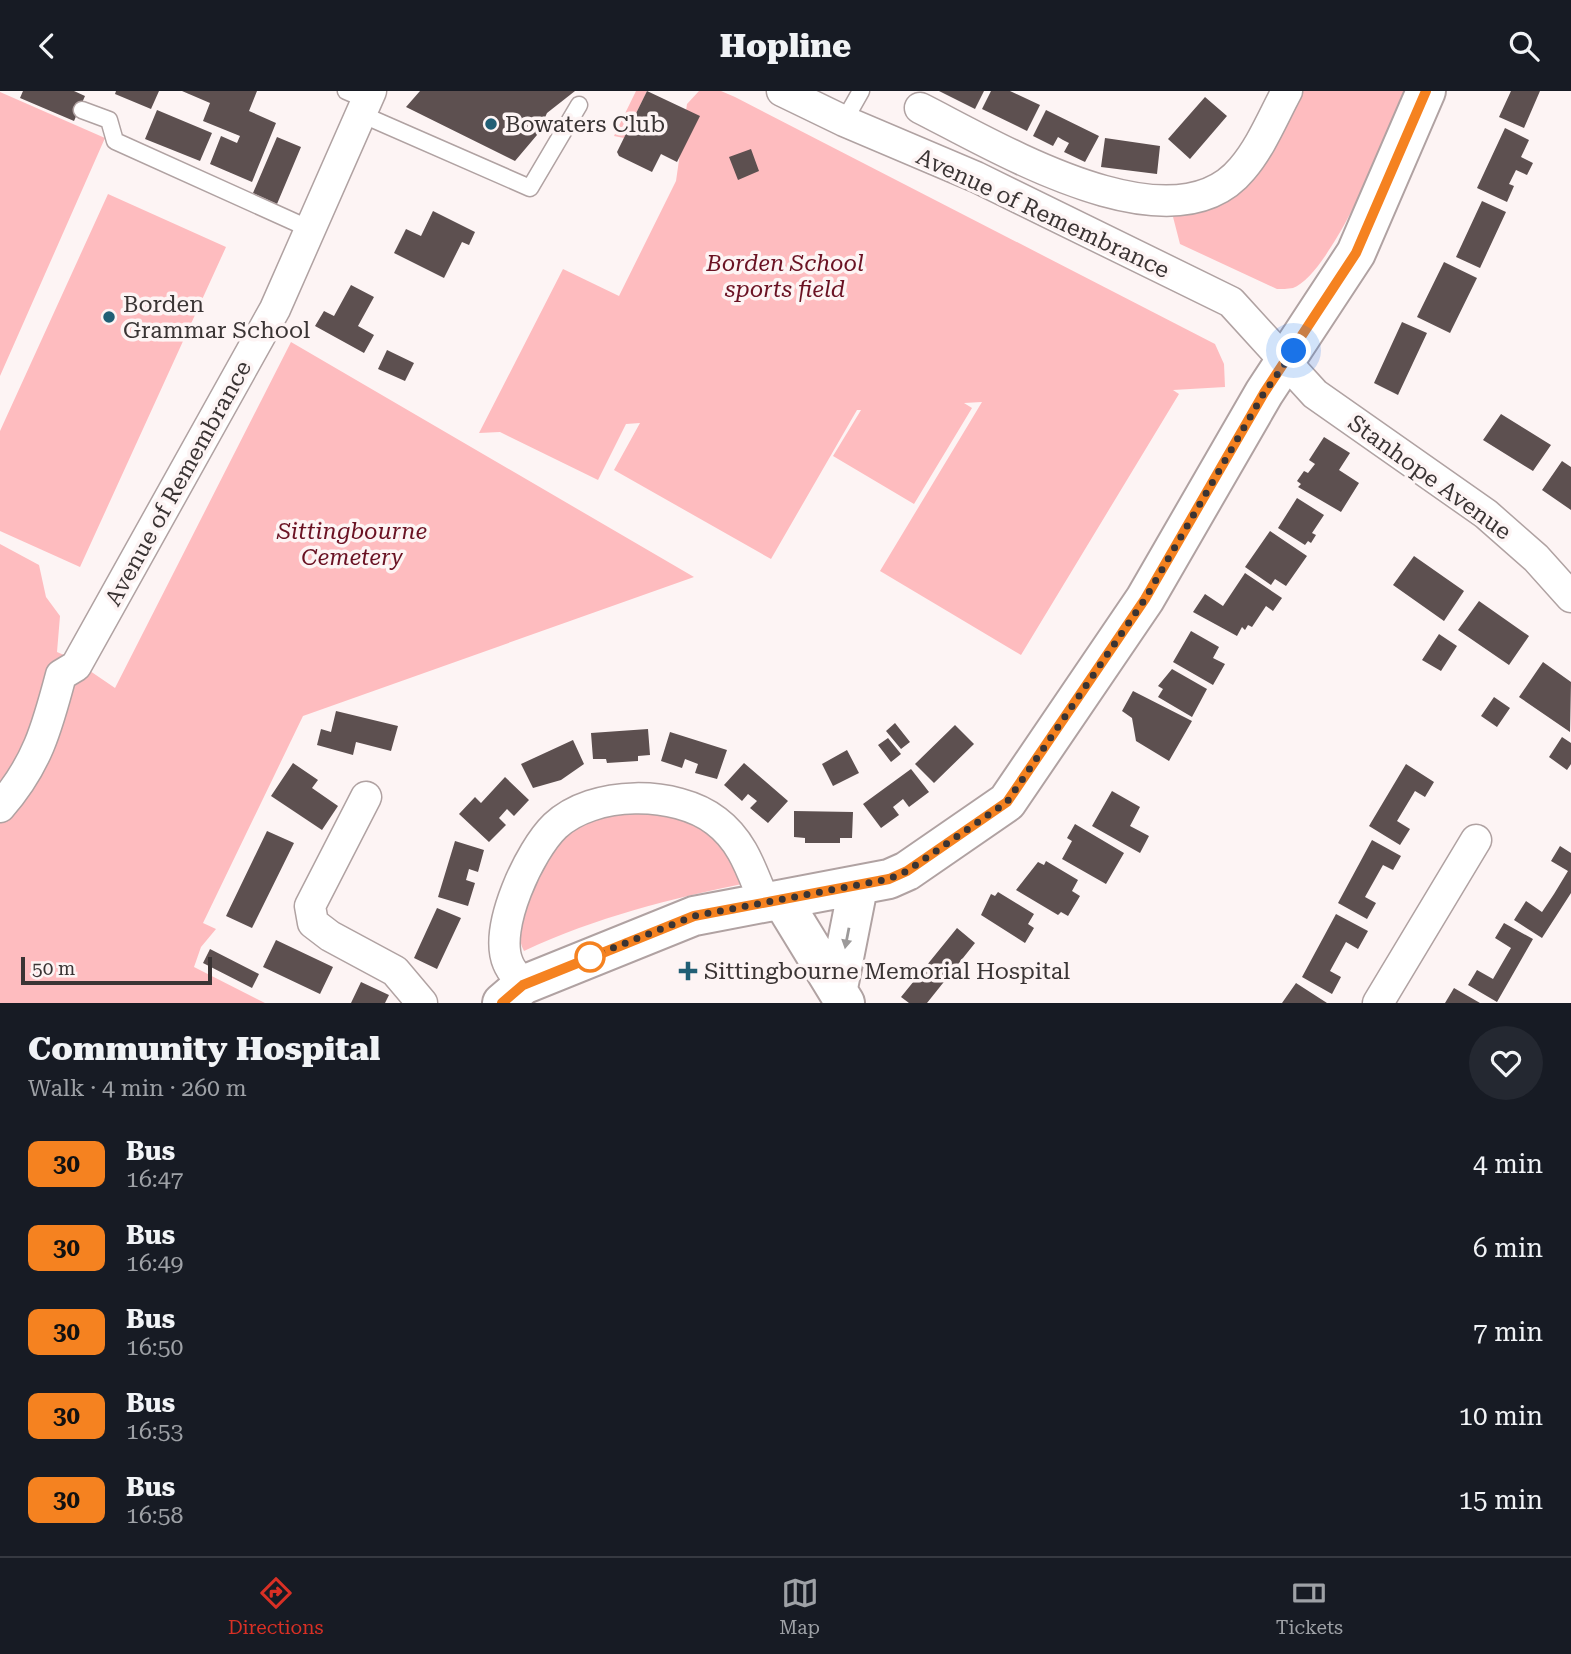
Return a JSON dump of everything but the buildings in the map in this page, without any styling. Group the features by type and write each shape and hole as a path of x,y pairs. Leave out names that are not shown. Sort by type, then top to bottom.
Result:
{"street":[{"name":"Avenue of Remembrance","path":"782,91 844,121 976,177 1231,302 1285,362"},
{"path":"920,108 1088,188 1163,202 1197,197 1218,189 1241,171 1287,91"},
{"path":"842,996 774,902 752,865 716,821 693,808 669,802 621,798 601,803 557,824 526,866 510,911 506,940 512,994 694,916 774,902 858,887 907,871 1007,802 1145,599 1285,362 1356,253 1426,91"},
{"name":"Avenue of Remembrance","path":"0,807 23,781 36,757 61,675 76,667 275,309 361,99"},
{"name":"Stanhope Avenue","path":"1285,362 1315,394 1486,514 1536,558 1571,597"},
{"path":"366,797 310,906 313,923 330,936 395,971 422,1003"},
{"path":"1378,1003 1476,840"},
{"path":"842,996 858,887"}],"lane":[{"path":"844,121 861,91"},
{"path":"361,99 530,188 579,105"},
{"path":"82,110 109,120 115,141 310,229"}],"green space":[{"path":"636,91 647,91 624,138 614,136"},
{"name":"Borden School sports field","path":"699,91 721,91 735,97 1215,344 1224,364 1225,387 1173,390 1179,394 1021,655 880,571 982,402 964,403 972,408 914,504 833,456 861,410 857,410 771,559 614,470 640,423 626,424 598,480 500,432 479,433 563,269 619,296 676,181 687,104"},
{"path":"1293,91 1404,91 1387,137 1358,199 1325,257 1308,277 1293,288 1277,289 1180,244 1172,213 1216,196"},
{"path":"0,92 105,138 0,376"},
{"path":"108,194 226,247 80,567 0,531 0,431"},
{"name":"Sittingbourne Cemetery","path":"291,342 694,577 303,716 203,923 216,929 201,947 194,967 265,1003 0,1003 0,544 39,565 46,597 60,616 57,652 71,658 115,688"},
{"path":"657,806 720,833 747,883 634,910 578,928 524,951 520,937 526,899 534,879 557,842 570,829 590,817"}],"bus line":[{"name":"30","path":"502,1003 523,985 694,916 889,879 907,871 1007,802 1145,599 1264,393 1356,253 1426,91"}],"place":[{"name":"Bowaters Club","path":"491,124"},
{"name":"Borden Grammar School","path":"109,317"},
{"name":"Sittingbourne Memorial Hospital","path":"688,971"}],"route":[{"path":"590,957 694,916 889,879 907,871 1007,802 1145,599 1264,393 1294,351"}]}
